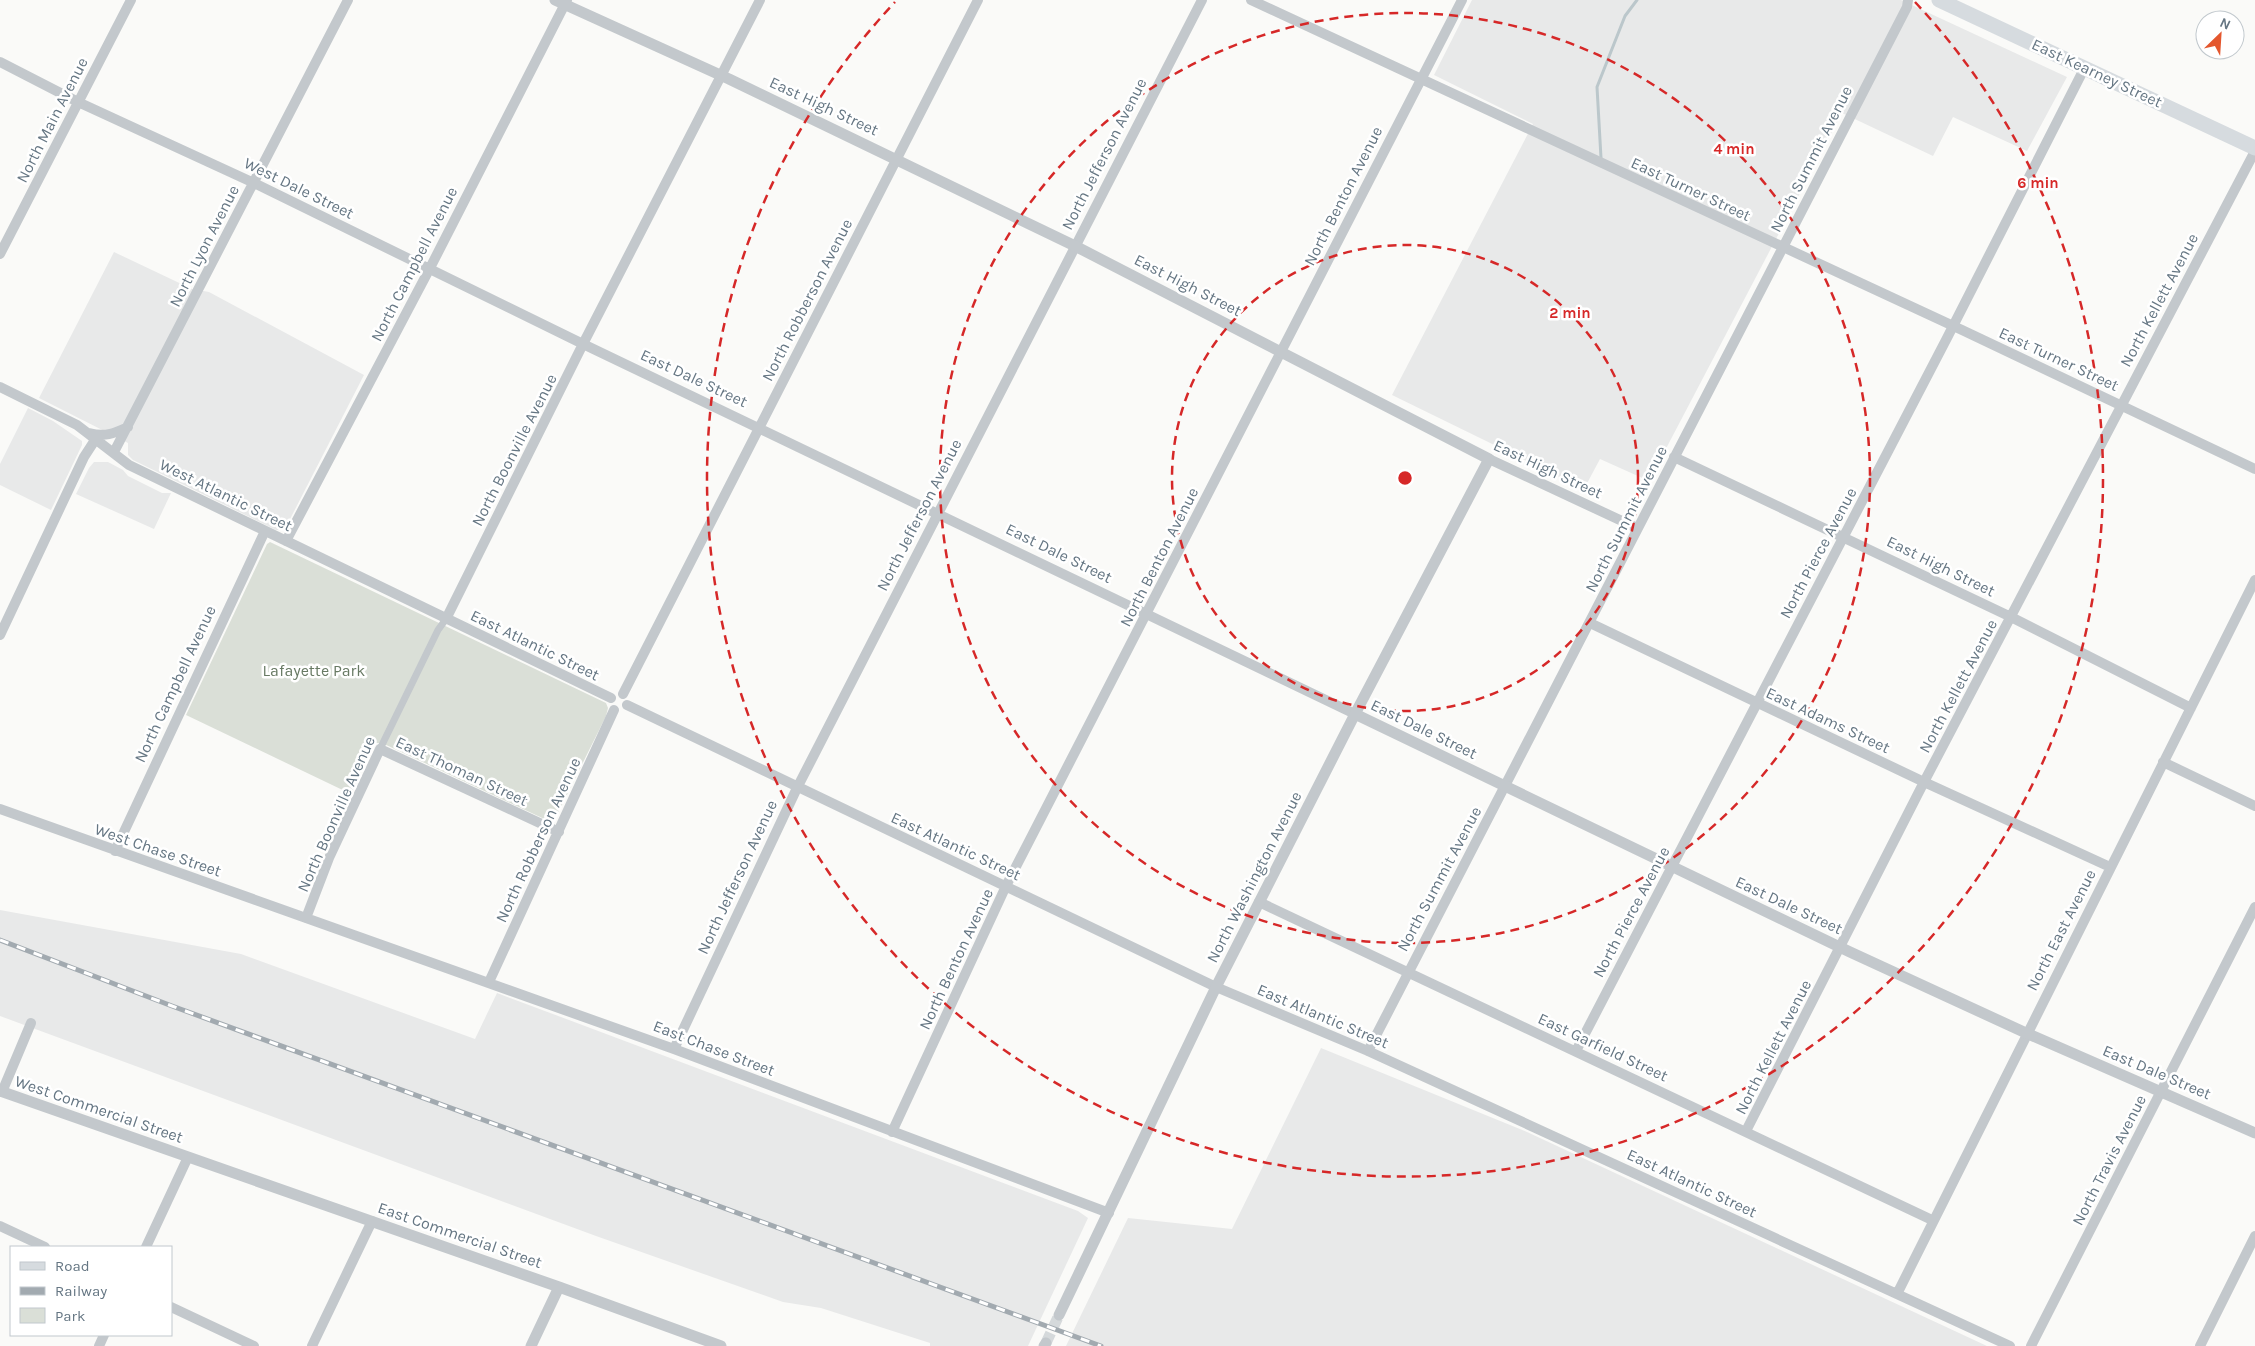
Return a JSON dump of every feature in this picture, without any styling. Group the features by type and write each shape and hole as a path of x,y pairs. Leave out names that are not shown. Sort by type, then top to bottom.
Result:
{"main road":[{"name":"East Kearney Street","path":"1939,0 2085,67 2255,149"}],"street":[{"name":"North Main Avenue","path":"0,254 131,0"},
{"name":"North Lyon Avenue","path":"114,452 348,0"},
{"name":"North Boonville Avenue","path":"306,918 329,858 380,749 583,344 760,0"},
{"name":"North Robberson Avenue","path":"623,694 978,0"},
{"name":"North Jefferson Avenue","path":"674,1048 797,788 1202,0"},
{"name":"East Turner Street","path":"1251,0 2120,404 2255,469"},
{"name":"North Benton Avenue","path":"892,1132 1006,886 1462,0"},
{"name":"North Summit Avenue","path":"1368,1052 1407,972 1590,623 1907,7 1908,0"},
{"name":"East High Street","path":"563,2 896,158 1075,246 1489,459 1638,528"},
{"name":"North Campbell Avenue","path":"286,541 430,268 563,2"},
{"name":"West Dale Street","path":"0,62 78,102 254,183 583,344"},
{"name":"North Pierce Avenue","path":"1576,1051 1953,326 2085,67"},
{"name":"North Kellett Avenue","path":"1746,1131 1924,782 2255,149"},
{"name":"East Dale Street","path":"583,344 1147,613 1672,868 2026,1033 2255,1133"},
{"name":"West Atlantic Street","path":"0,387 77,425 94,440 114,452 129,465 446,619"},
{"path":"86,432 101,436 112,434 128,426"},
{"path":"0,635 84,457 94,440"},
{"name":"East High Street","path":"1674,457 2011,617 2191,708"},
{"name":"North Washington Avenue","path":"1059,1315 1109,1214 1216,986 1355,714 1489,459"},
{"name":"North Campbell Avenue","path":"115,852 265,531"},
{"name":"North East Avenue","path":"1897,1294 1932,1220 2255,580"},
{"name":"East Atlantic Street","path":"446,619 611,698"},
{"name":"East Adams Street","path":"1590,623 1924,782 2110,867"},
{"path":"615,694 623,694 627,705 622,710 614,710 610,706 611,698 615,694"},
{"name":"East Atlantic Street","path":"627,705 797,788 1216,986 1368,1052 2010,1346"},
{"name":"North Robberson Avenue","path":"490,982 614,710"},
{"name":"East Thoman Street","path":"380,749 559,832"},
{"path":"2163,762 2255,806"},
{"name":"West Chase Street","path":"0,810 306,918"},
{"name":"East Garfield Street","path":"1260,902 1932,1220"},
{"name":"North Travis Avenue","path":"2031,1346 2255,907"},
{"name":"East Chase Street","path":"306,918 674,1048 1109,1214"},
{"path":"1,1093 31,1023"},
{"name":"West Commercial Street","path":"1,1093 188,1157"},
{"path":"146,1246 188,1157"},
{"name":"East Commercial Street","path":"188,1157 721,1346"},
{"path":"312,1346 372,1221"},
{"path":"0,1226 43,1246"},
{"path":"2200,1346 2255,1236"},
{"path":"531,1346 559,1287"},
{"path":"172,1307 254,1346"}],"shaded area":[{"path":"1472,0 1901,0 2067,77 2027,151 1953,117 1933,156 1842,113 1649,481 1600,459 1584,489 1392,395 1533,124 1434,75"},
{"path":"114,252 192,289 209,292 364,375 287,525 280,530 276,530 133,460 128,455 128,443 39,398"},
{"path":"28,408 53,421 82,441 82,445 51,510 0,485 0,464"},
{"path":"94,462 108,462 123,470 128,476 162,493 171,493 154,529 76,494"},
{"path":"0,910 241,954 475,1039 497,993 1078,1211 1088,1218 1028,1346 930,1346 930,1343 821,1308 783,1302 596,1236 0,1016"},
{"path":"1321,1048 1527,1132 1987,1346 1066,1346 1128,1218 1232,1229"}],"green space":[{"name":"Lafayette Park","path":"270,542 606,703 608,708 606,716 553,823 382,743 374,745 351,794 186,715 267,544"}],"waterway":[{"path":"1601,158 1597,87 1625,16 1637,0"}],"tunnel":[{"path":"1046,1343 1059,1315"}],"railway":[{"path":"0,940 172,1006 1101,1346"}]}
